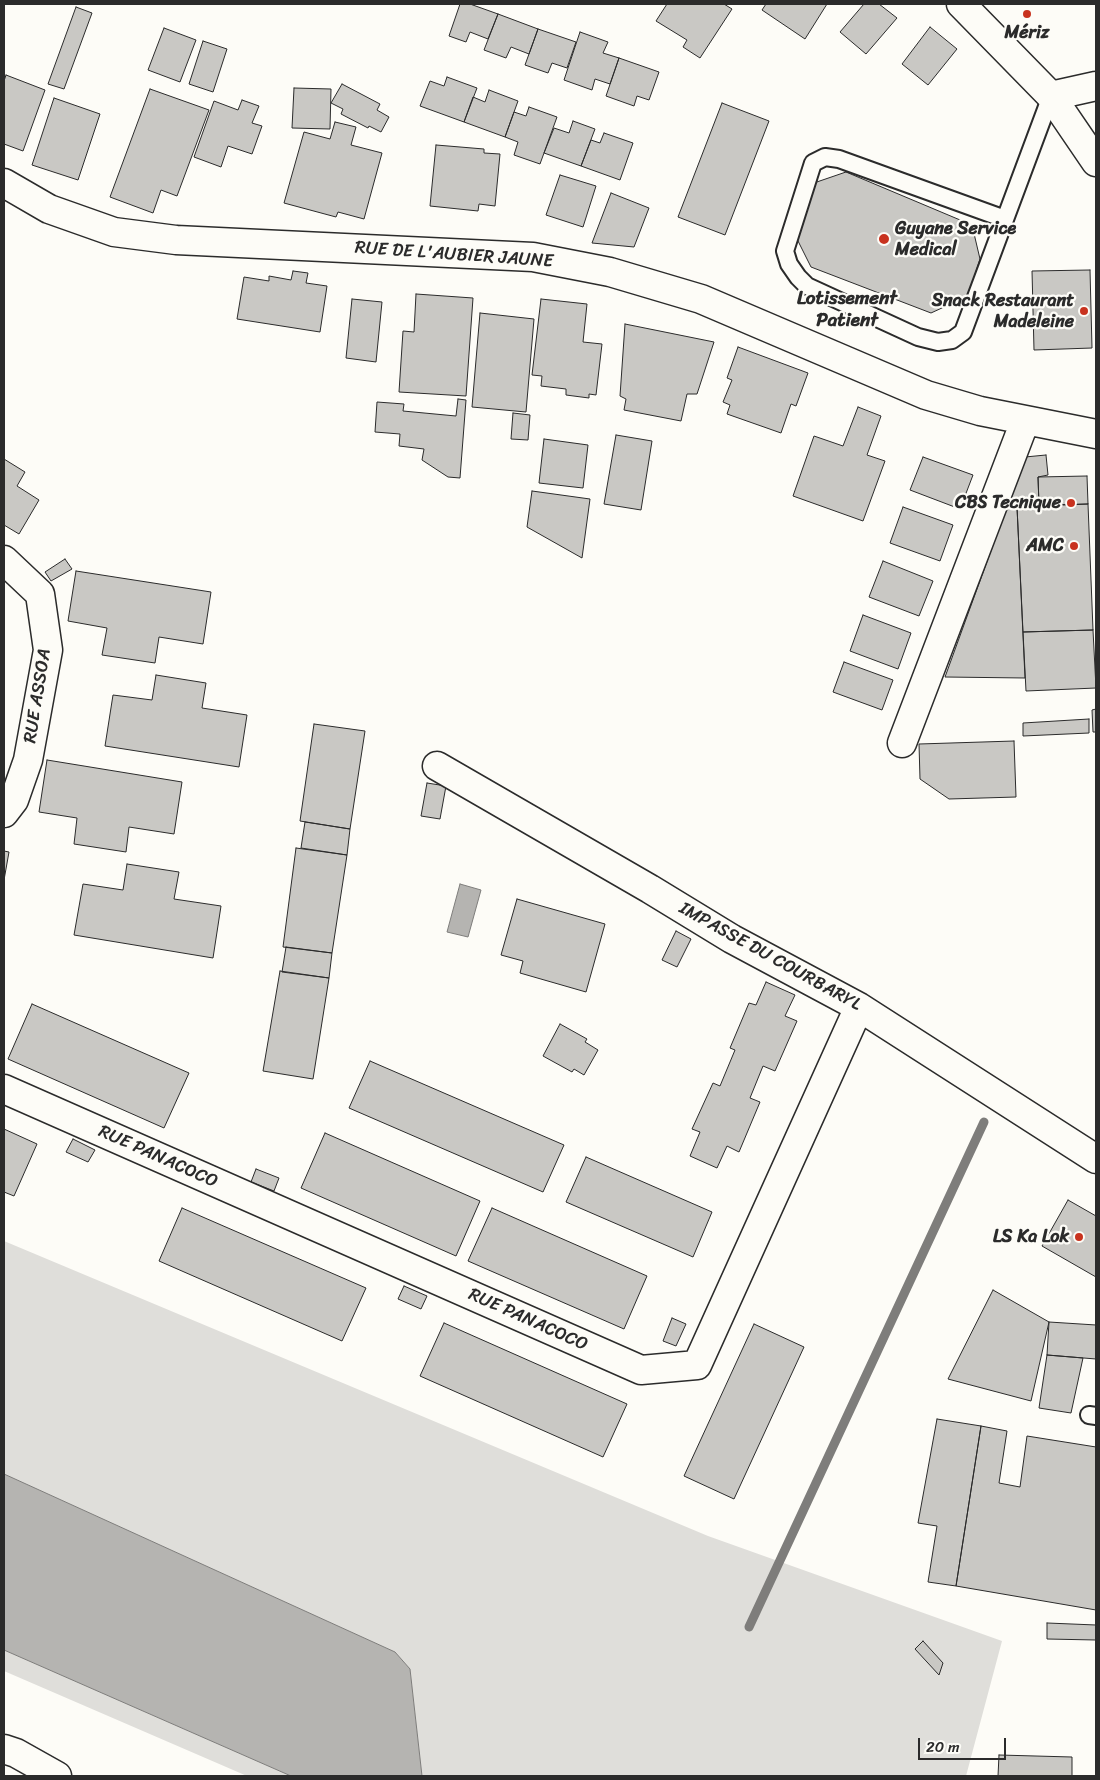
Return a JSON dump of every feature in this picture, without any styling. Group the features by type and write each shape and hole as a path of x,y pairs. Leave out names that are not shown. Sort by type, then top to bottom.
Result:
{"street":[{"path":"961,4 1051,96 1096,162"},
{"path":"1051,96 1096,86"},
{"name":"RUE DE L'AUBIER JAUNE","path":"4,184 49,209 114,232 176,240 533,257 610,272 701,299 926,396 980,411 1096,434"},
{"path":"902,743 1025,421"},
{"name":"RUE ASSOA","path":"4,560 40,594 48,650 28,760 14,800 4,813"},
{"name":"IMPASSE DU COURBARYL","path":"438,766 650,889 732,939 859,1007 1096,1159"},
{"name":"RUE PANACOCO","path":"4,1089 641,1370 697,1365 859,1007"},
{"path":"4,1749 16,1753 57,1776"}],"lane":[{"path":"1005,219 839,159 825,157 813,163 784,251 789,264 798,278 807,286 918,337 938,342 952,340 963,332 1051,96"}],"shaded area":[{"path":"460,884 481,890 468,937 447,932"},
{"path":"4,1241 708,1536 1002,1641 966,1776 422,1776 410,1669 395,1652 4,1474"},
{"path":"4,1474 395,1652 410,1669 422,1776 291,1776 4,1650"},
{"path":"4,1650 291,1776 247,1776 4,1671"}],"building":[{"path":"460,4 470,4 498,14 488,39 470,32 466,42 449,36"},
{"path":"667,4 724,4 732,9 700,58 683,47 687,40 656,21"},
{"path":"766,4 827,4 805,39 762,10"},
{"path":"864,4 879,4 897,18 866,54 840,32"},
{"path":"76,7 92,13 64,89 48,84"},
{"path":"498,14 538,29 529,54 511,47 506,58 484,50"},
{"path":"930,27 957,49 928,85 902,64"},
{"path":"164,28 196,40 180,82 148,70"},
{"path":"538,29 576,42 567,68 552,63 548,73 525,65"},
{"path":"580,32 608,42 603,53 619,58 610,84 595,79 592,90 564,80"},
{"path":"203,41 227,49 213,92 189,84"},
{"path":"619,58 659,72 649,100 637,96 634,106 606,96"},
{"path":"6,75 45,90 23,151 4,144 4,81"},
{"path":"447,77 477,88 464,122 420,106 430,81 444,86"},
{"path":"342,84 380,104 377,110 389,117 381,132 369,126 368,128 341,114 343,109 331,103"},
{"path":"294,88 331,89 330,129 292,128"},
{"path":"150,89 209,110 177,196 161,190 153,213 110,197"},
{"path":"489,90 518,101 505,137 464,122 473,97 485,102"},
{"path":"54,98 100,114 78,180 32,165"},
{"path":"242,100 259,106 252,123 262,126 252,154 228,146 221,167 194,157 214,101 238,110"},
{"path":"722,103 769,121 725,235 678,217"},
{"path":"529,107 557,117 540,164 514,155 518,142 505,137 514,112 526,116"},
{"path":"573,121 595,129 581,166 544,153 554,128 569,133"},
{"path":"335,122 356,127 351,145 382,153 364,219 338,212 336,217 284,203 304,132 330,139"},
{"path":"604,133 633,143 620,180 581,166 591,140 600,143"},
{"path":"436,145 484,149 484,153 500,154 495,206 479,204 478,211 430,206"},
{"path":"846,172 972,225 980,259 968,296 931,313 811,267 792,229 808,185"},
{"path":"560,175 596,186 583,227 546,215"},
{"path":"611,193 649,208 634,247 592,243"},
{"path":"1090,270 1092,348 1034,350 1032,271"},
{"path":"293,271 308,273 306,283 327,286 320,332 237,319 244,277 269,281 269,276 291,280"},
{"path":"416,294 473,298 466,396 399,392 403,331 414,332"},
{"path":"352,299 382,302 376,362 346,358"},
{"path":"541,299 587,304 583,342 602,344 596,395 589,394 589,398 566,395 566,389 541,386 542,376 532,375"},
{"path":"480,313 534,319 526,412 472,407"},
{"path":"625,324 714,342 697,394 687,394 681,421 624,410 626,399 620,396"},
{"path":"738,347 808,373 796,406 791,404 781,433 727,414 730,405 723,402 732,380 727,378"},
{"path":"458,399 466,400 460,478 448,477 422,460 424,449 399,446 400,434 375,432 377,402 404,404 403,411 456,416"},
{"path":"858,407 881,416 867,455 885,461 863,521 793,496 814,436 843,446"},
{"path":"513,413 530,415 528,440 511,439"},
{"path":"616,435 652,441 641,510 604,504"},
{"path":"544,439 588,445 583,488 539,483"},
{"path":"1046,455 1048,475 1038,477 1039,505 1017,507 1025,678 945,677 1025,457"},
{"path":"923,457 973,475 960,509 910,490"},
{"path":"4,459 25,472 17,486 39,500 19,534 4,525"},
{"path":"1087,476 1088,504 1039,505 1038,477"},
{"path":"532,491 590,499 582,558 527,527"},
{"path":"1088,504 1093,630 1023,632 1017,507"},
{"path":"903,507 953,525 940,561 890,543"},
{"path":"65,559 72,569 51,581 45,572"},
{"path":"883,561 933,581 919,616 869,597"},
{"path":"76,571 211,592 203,644 159,637 155,663 102,655 107,628 68,621"},
{"path":"863,615 911,633 898,669 850,651"},
{"path":"1093,630 1096,688 1026,691 1023,632"},
{"path":"844,662 893,680 882,710 833,692"},
{"path":"156,675 206,683 202,708 247,715 239,767 105,746 113,695 152,700"},
{"path":"1096,709 1096,732 1093,732 1092,710"},
{"path":"1089,719 1089,733 1023,736 1023,723"},
{"path":"314,724 365,731 350,829 300,821"},
{"path":"1014,741 1016,797 949,799 920,779 919,744"},
{"path":"47,760 182,782 174,834 129,827 126,852 74,844 77,818 39,812"},
{"path":"427,783 446,786 440,819 421,816"},
{"path":"305,822 350,829 347,855 301,848"},
{"path":"296,848 347,855 332,953 283,947"},
{"path":"4,851 9,852 4,880"},
{"path":"127,864 179,872 174,899 221,906 213,958 74,935 83,884 123,890"},
{"path":"517,899 605,924 586,992 520,973 523,961 501,955"},
{"path":"676,931 691,939 677,967 662,960"},
{"path":"286,947 332,953 329,978 282,972"},
{"path":"280,971 329,978 313,1079 263,1071"},
{"path":"766,982 795,995 785,1016 797,1021 775,1071 763,1066 750,1098 760,1102 739,1152 727,1146 717,1168 690,1156 700,1132 692,1129 713,1083 720,1086 735,1050 730,1048 749,1003 756,1005"},
{"path":"32,1004 189,1073 164,1128 8,1059"},
{"path":"560,1024 587,1039 585,1042 598,1050 584,1075 574,1069 572,1072 543,1056"},
{"path":"370,1061 564,1145 543,1192 349,1108"},
{"path":"4,1129 37,1144 14,1196 4,1192"},
{"path":"325,1133 480,1201 456,1256 301,1188"},
{"path":"73,1139 95,1150 88,1162 66,1152"},
{"path":"586,1157 712,1212 693,1257 566,1202"},
{"path":"256,1169 279,1178 274,1191 251,1182"},
{"path":"1068,1200 1096,1216 1096,1277 1042,1246"},
{"path":"182,1208 366,1288 342,1341 159,1261"},
{"path":"492,1208 647,1276 624,1329 468,1261"},
{"path":"404,1286 427,1296 421,1309 398,1299"},
{"path":"993,1290 1049,1322 1031,1401 948,1379"},
{"path":"672,1318 686,1324 676,1346 663,1341"},
{"path":"1049,1322 1096,1325 1096,1359 1047,1355"},
{"path":"444,1323 627,1404 603,1457 420,1376"},
{"path":"754,1324 804,1347 734,1499 684,1476"},
{"path":"1047,1355 1083,1358 1071,1413 1039,1408"},
{"path":"937,1419 981,1426 956,1586 928,1582 937,1526 918,1523"},
{"path":"981,1426 1007,1431 999,1483 1020,1487 1027,1436 1096,1447 1096,1610 956,1586"},
{"path":"1047,1623 1096,1625 1096,1640 1047,1639"},
{"path":"923,1641 943,1663 939,1675 915,1649"},
{"path":"999,1755 1072,1757 1072,1776 998,1776"}],"waterway":[{"path":"749,1627 984,1122"}],"place":[{"name":"Mériz","path":"1027,14"},
{"name":"Guyane Service Medical","path":"884,239"},
{"name":"Snack Restaurant Madeleine","path":"1084,311"},
{"name":"CBS Tecnique","path":"1071,503"},
{"name":"AMC","path":"1074,546"},
{"name":"LS Ka Lok","path":"1079,1237"}],"district":[{"name":"Lotissement Patient","path":"847,310"}]}
